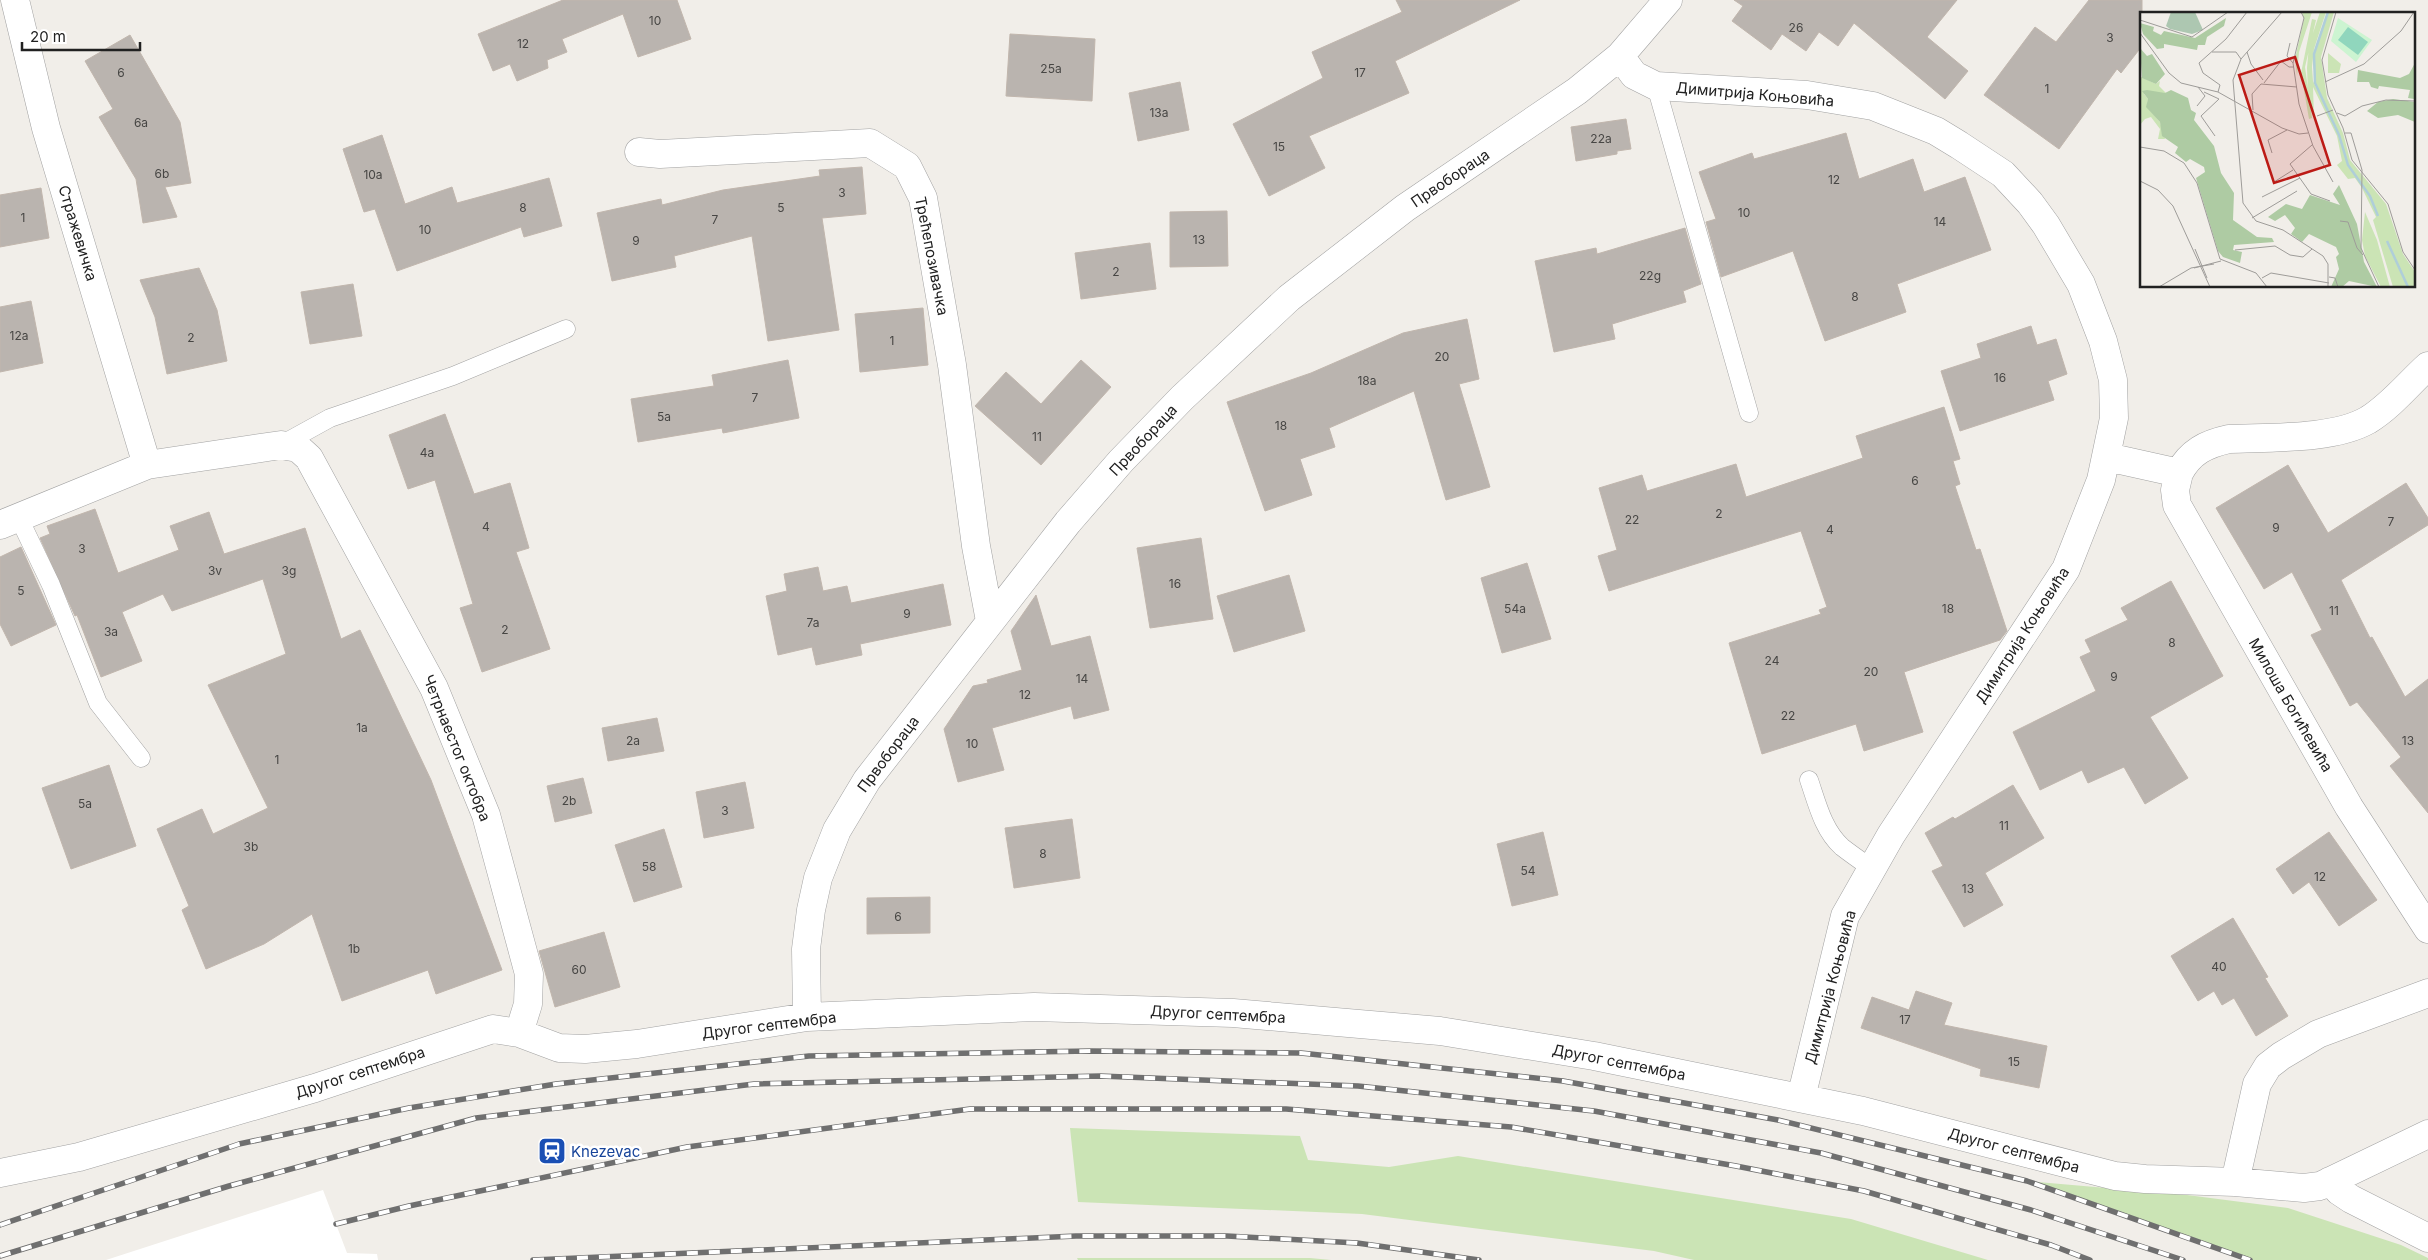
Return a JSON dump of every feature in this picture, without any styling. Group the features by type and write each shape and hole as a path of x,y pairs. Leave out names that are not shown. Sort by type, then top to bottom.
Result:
{"street":[{"name":"Стражевичка","path":"15,0 46,128 147,465"},
{"name":"Првобораца","path":"808,1017 806,949 811,910 818,878 837,830 866,780 1068,522 1121,461 1182,398 1289,298 1405,208 1577,91 1620,56 1668,0"},
{"name":"Димитрија Коњовића","path":"1620,56 1634,75 1656,86 1807,95 1873,106 1936,131 2003,174 2030,203 2061,249 2081,284 2103,341 2113,380 2114,418 2107,457 2101,480 2066,569 1871,868 1845,916 1801,1098"},
{"name":"Трећепозивачка","path":"639,152 660,154 870,143 907,166 923,198 952,365 976,546 990,621"},
{"path":"2107,457 2179,473 2186,461 2198,450 2214,442 2229,439 2334,432 2368,420 2428,366"},
{"name":"Четрнаестог октобра","path":"10,521 147,465 281,445 298,448 309,458 434,688 486,815 529,974 529,995 519,1033"},
{"name":"Милоша Богићевића","path":"2179,473 2176,490 2177,505 2349,807 2428,929"},
{"path":"2235,1182 2257,1084 2268,1066 2318,1034 2428,993"},
{"name":"Другог септембра","path":"0,1173 79,1157 158,1132 315,1088 485,1030 498,1028 519,1033 559,1048 585,1049 637,1044 808,1017 1034,1007 1233,1012 1440,1031 1594,1056 1863,1111 2115,1176 2145,1179 2235,1182 2304,1188 2320,1186 2364,1167 2428,1134"},
{"path":"2330,1181 2339,1191 2351,1199 2428,1238"}],"lane":[{"name":"Димитрија Коњовића","path":"1656,86 1749,414"},
{"name":"Четрнаестог октобра","path":"281,445 330,418 453,376 566,328"},
{"path":"10,521 51,585 98,703 141,758"},
{"path":"1809,780 1824,822 1833,836 1841,846 1871,868"}],"green space":[{"path":"1070,1128 1300,1136 1308,1160 1389,1167 1458,1156 1851,1219 1988,1260 1694,1260 1654,1251 1362,1214 1078,1202"},
{"path":"2027,1181 2187,1195 2288,1208 2401,1245 2428,1258 2428,1260 2250,1260"},
{"path":"1077,1258 1310,1258 1331,1260 1078,1260"}],"pier":[{"path":"323,1190 347,1253 377,1254 378,1260 106,1260"}],"building":[{"path":"563,0 677,0 691,39 638,57 623,14 562,39 567,52 547,60 548,68 517,81 510,64 493,71 478,34"},
{"path":"1396,0 1520,0 1395,61 1409,93 1309,136 1325,168 1269,196 1233,124 1323,78 1312,52 1402,12"},
{"path":"1734,0 1957,0 1927,37 1968,71 1945,99 1854,23 1838,46 1819,32 1806,51 1782,34 1771,50 1732,21 1743,6"},
{"path":"2089,0 2142,0 2142,12 2140,12 2140,49 2121,73 2117,69 2059,149 1984,95 2035,27 2056,42"},
{"path":"1010,34 1095,39 1092,101 1006,96"},
{"path":"130,35 180,122 191,183 165,187 177,217 143,223 136,179 99,117 113,109 85,61"},
{"path":"1180,82 1189,130 1138,141 1129,93"},
{"path":"1626,119 1631,149 1617,151 1617,154 1576,161 1571,127"},
{"path":"1846,133 1859,179 1913,159 1924,192 1965,177 1991,250 1897,284 1906,312 1825,341 1793,251 1721,277 1706,222 1716,219 1699,172 1752,153 1754,159"},
{"path":"382,135 405,204 452,187 457,203 549,178 562,226 524,237 521,227 397,271 375,209 364,212 343,149"},
{"path":"862,167 866,214 822,218 839,330 768,341 752,236 674,256 676,267 612,281 597,213 661,199 662,205 723,190 820,176 819,170"},
{"path":"41,188 49,238 0,247 0,195"},
{"path":"1227,211 1228,266 1170,267 1170,212"},
{"path":"1685,228 1701,284 1683,291 1686,302 1612,324 1615,339 1554,352 1535,261 1596,248 1597,254"},
{"path":"1150,243 1156,289 1081,299 1075,253"},
{"path":"199,268 217,310 227,361 167,374 155,317 140,280"},
{"path":"353,284 362,336 310,344 301,292"},
{"path":"31,301 43,363 0,372 0,307"},
{"path":"923,308 928,365 860,372 855,314"},
{"path":"1467,319 1479,379 1459,384 1490,487 1446,500 1414,391 1329,428 1335,447 1300,459 1312,495 1265,511 1227,402 1311,373 1403,333"},
{"path":"2031,326 2037,345 2056,339 2067,374 2048,381 2054,400 1960,431 1941,371 1981,358 1977,344"},
{"path":"788,360 799,418 723,433 722,428 638,442 631,399 714,386 712,375"},
{"path":"1081,360 1111,387 1041,465 975,406 1006,372 1041,404"},
{"path":"1944,407 1960,459 1953,461 1960,484 1955,486 1976,550 1980,549 2007,631 2000,640 1904,672 1923,732 1864,751 1856,724 1762,754 1729,643 1821,614 1819,610 1827,607 1801,531 1609,591 1598,556 1617,550 1599,488 1642,475 1647,491 1736,464 1746,497 1863,458 1856,436"},
{"path":"445,414 474,494 510,483 529,548 516,552 550,649 482,672 460,608 473,604 435,480 408,489 389,435"},
{"path":"2288,465 2328,533 2406,483 2428,518 2428,525 2341,580 2370,638 2372,637 2405,697 2428,679 2428,813 2390,766 2401,757 2357,702 2350,706 2311,635 2322,630 2292,572 2264,589 2216,508"},
{"path":"95,509 118,573 179,550 170,526 209,512 224,554 305,528 341,639 360,630 431,780 502,970 436,994 428,970 342,1001 312,914 264,944 206,969 182,910 189,906 157,829 202,809 213,834 268,808 208,685 286,654 263,579 172,611 163,594 122,612 142,661 101,677 77,615 75,616 40,538 50,534 47,526"},
{"path":"1201,538 1213,619 1150,628 1137,548"},
{"path":"21,547 56,625 11,646 0,624 0,557"},
{"path":"1527,563 1551,639 1502,653 1481,578"},
{"path":"818,567 823,591 847,586 851,603 943,584 951,625 860,644 862,655 816,665 812,647 778,655 766,596 787,591 784,574"},
{"path":"1289,575 1305,631 1234,652 1217,596"},
{"path":"2171,581 2223,676 2150,717 2188,778 2145,804 2124,767 2088,783 2082,770 2040,790 2013,732 2096,691 2080,657 2091,652 2085,640 2128,620 2121,608"},
{"path":"1036,595 1051,646 1090,636 1109,710 1074,719 1071,706 992,728 1004,770 958,782 944,729 973,686 988,683 987,680 1022,670 1011,631"},
{"path":"657,718 664,751 608,761 602,728"},
{"path":"109,765 136,846 71,869 42,788"},
{"path":"583,778 592,813 555,822 547,786"},
{"path":"745,782 754,828 704,838 696,792"},
{"path":"2013,785 2044,838 1985,873 2003,905 1964,927 1932,871 1943,866 1925,833 1953,817 1955,819"},
{"path":"1072,819 1080,878 1014,888 1005,828"},
{"path":"664,829 682,887 634,902 615,845"},
{"path":"1543,832 1558,895 1512,906 1497,844"},
{"path":"2329,832 2377,900 2339,926 2309,882 2293,894 2276,869"},
{"path":"930,897 930,933 867,934 867,898"},
{"path":"2233,918 2268,977 2265,978 2288,1016 2256,1036 2234,998 2222,1005 2214,991 2198,1001 2171,956"},
{"path":"604,932 620,987 555,1007 539,951"},
{"path":"1916,991 1952,1003 1944,1025 2047,1046 2039,1088 1980,1076 1981,1069 1861,1028 1872,997 1909,1010"}],"railway":[{"path":"0,1225 239,1144 409,1108 556,1084 809,1056 1091,1051 1301,1053 1563,1081 1778,1120 2027,1181 2250,1260"},
{"path":"0,1256 229,1186 476,1118 754,1084 1100,1076 1358,1086 1594,1111 1821,1153 2031,1210 2183,1260"},
{"path":"336,1224 409,1206 687,1147 970,1109 1286,1109 1511,1127 1736,1166 1864,1191 2051,1245 2090,1260"},
{"path":"533,1260 1076,1236 1227,1236 1357,1243 1479,1260"}],"place":[{"name":"Knezevac","path":"552,1151"}]}
